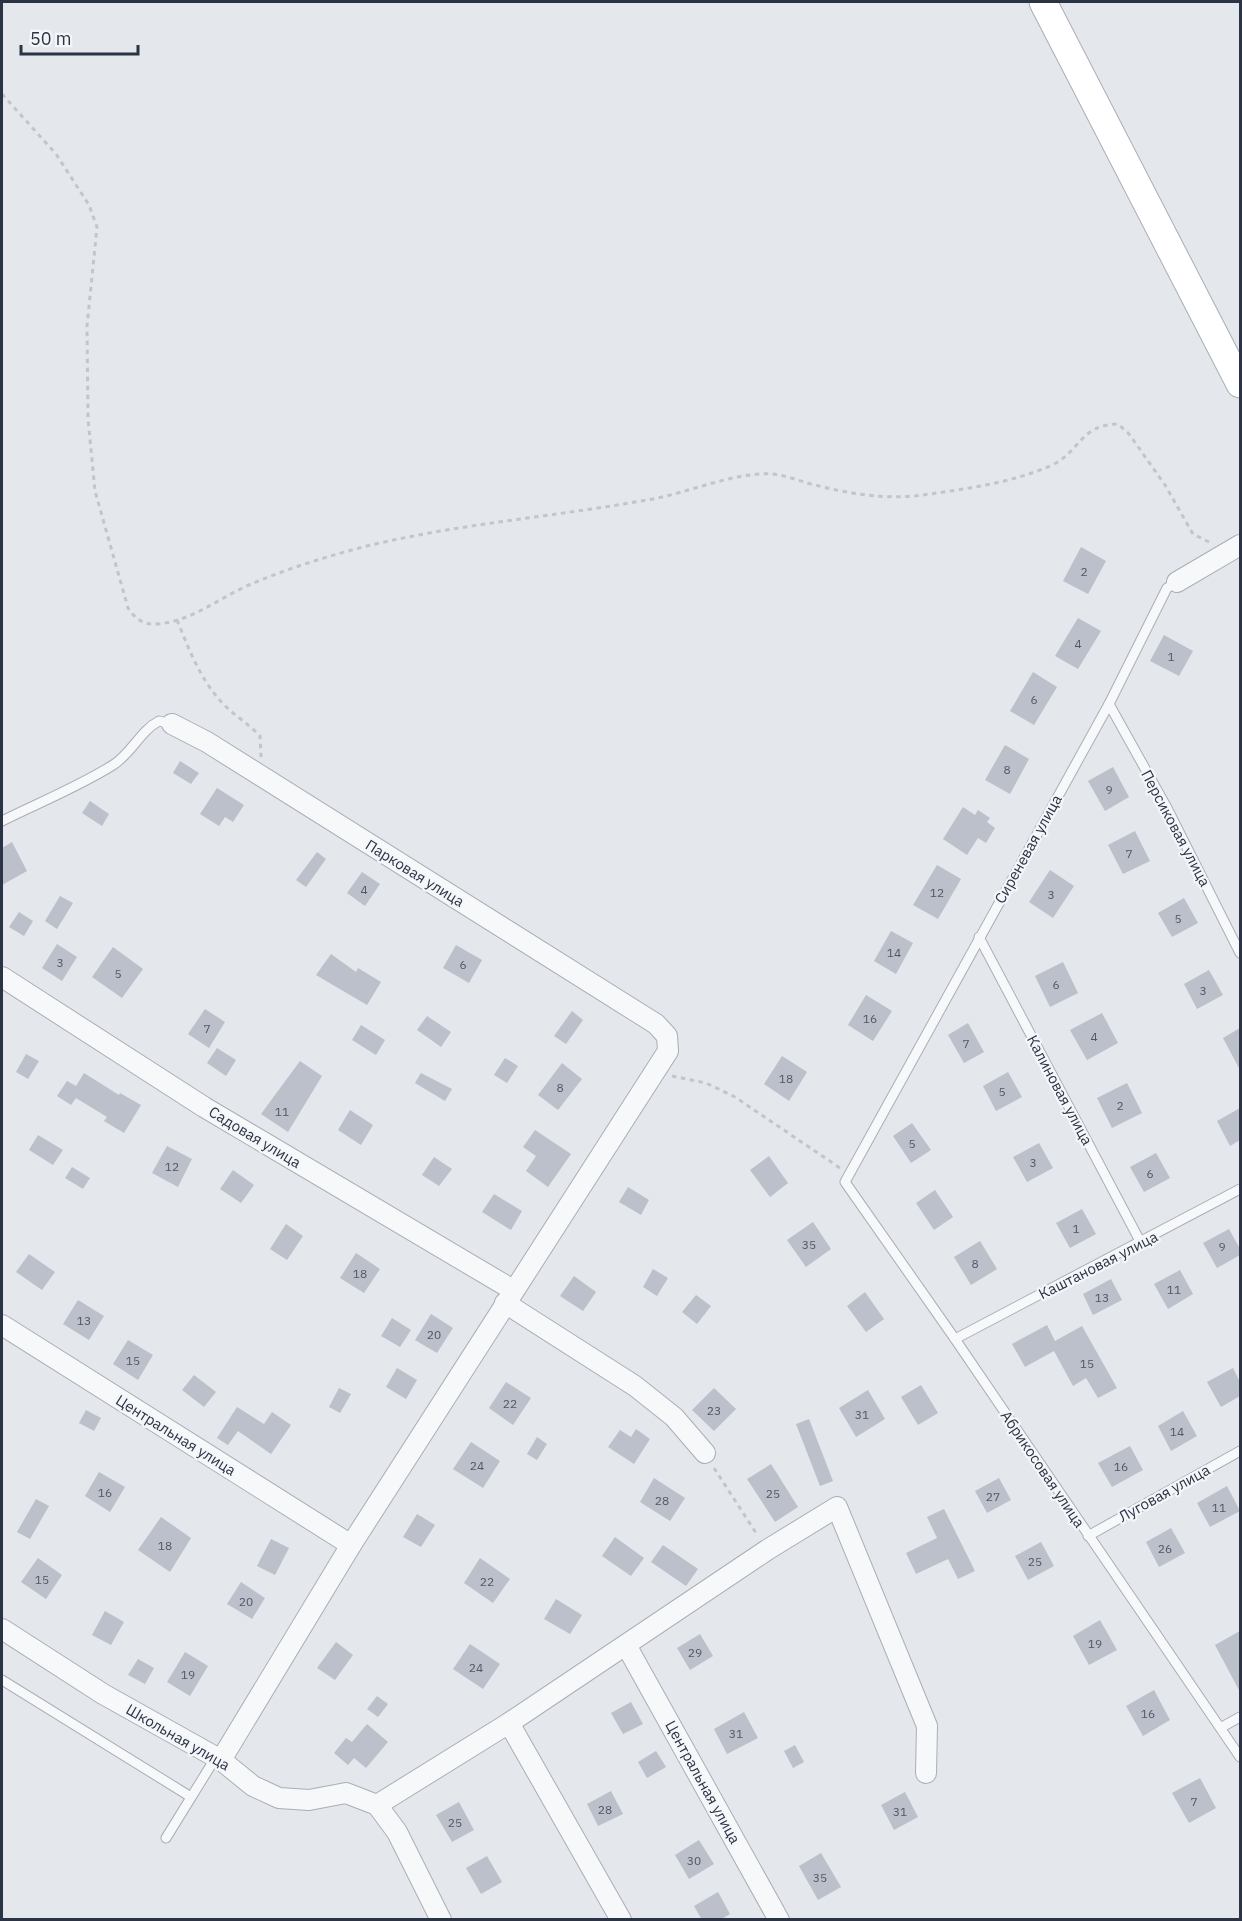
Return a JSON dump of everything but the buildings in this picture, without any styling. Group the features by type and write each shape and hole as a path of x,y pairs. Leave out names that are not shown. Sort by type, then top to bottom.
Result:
{"main road":[{"path":"1043,2 1240,384"}],"street":[{"name":"Сиреневая улица","path":"1177,582 1233,549"},
{"name":"Парковая улица","path":"172,724 253,772 656,1024 667,1036 668,1051 655,1070"},
{"name":"Садовая улица","path":"2,977 204,1107 509,1297 635,1386 674,1417 705,1453"},
{"path":"219,1759 351,1545 655,1070"},
{"name":"Центральная улица","path":"2,1324 351,1545"},
{"path":"441,1920 397,1832 377,1805 509,1723 767,1550 837,1507 927,1726 926,1773"},
{"name":"Школьная улица","path":"2,1629 104,1694 219,1759 253,1786 279,1798 309,1800 346,1794 377,1805"},
{"name":"Центральная улица","path":"626,1645 779,1920"},
{"path":"509,1723 621,1920"}],"lane":[{"name":"Сиреневая улица","path":"847,1178 1109,704 1167,588 1177,582"},
{"name":"Персиковая улица","path":"1109,704 1167,808 1240,952"},
{"path":"2,821 114,765 130,752 149,726 159,721 172,724"},
{"name":"Калиновая улица","path":"979,938 1141,1243"},
{"name":"Абрикосовая улица","path":"847,1178 1088,1536 1222,1727 1240,1757"},
{"name":"Каштановая улица","path":"955,1339 1240,1189"},
{"name":"Луговая улица","path":"1088,1536 1240,1451"},
{"path":"2,1680 191,1797"},
{"path":"1222,1727 1240,1717"},
{"path":"166,1838 191,1797 219,1759"}],"path":[{"path":"2,94 56,154 89,205 97,227 87,326 87,419 95,491 128,608 135,619 147,624 177,620 210,607 247,586 294,568 363,548 434,531 651,500 757,474 781,474 820,486 893,498 993,484 1049,466 1071,455 1084,434 1107,424 1118,424 1129,434 1165,485 1193,534 1217,545 1233,549"},
{"path":"177,620 208,685 219,700 260,736 262,755 253,772"},
{"path":"655,1070 678,1079 706,1083 735,1098 847,1178"},
{"path":"705,1453 767,1550"}]}
